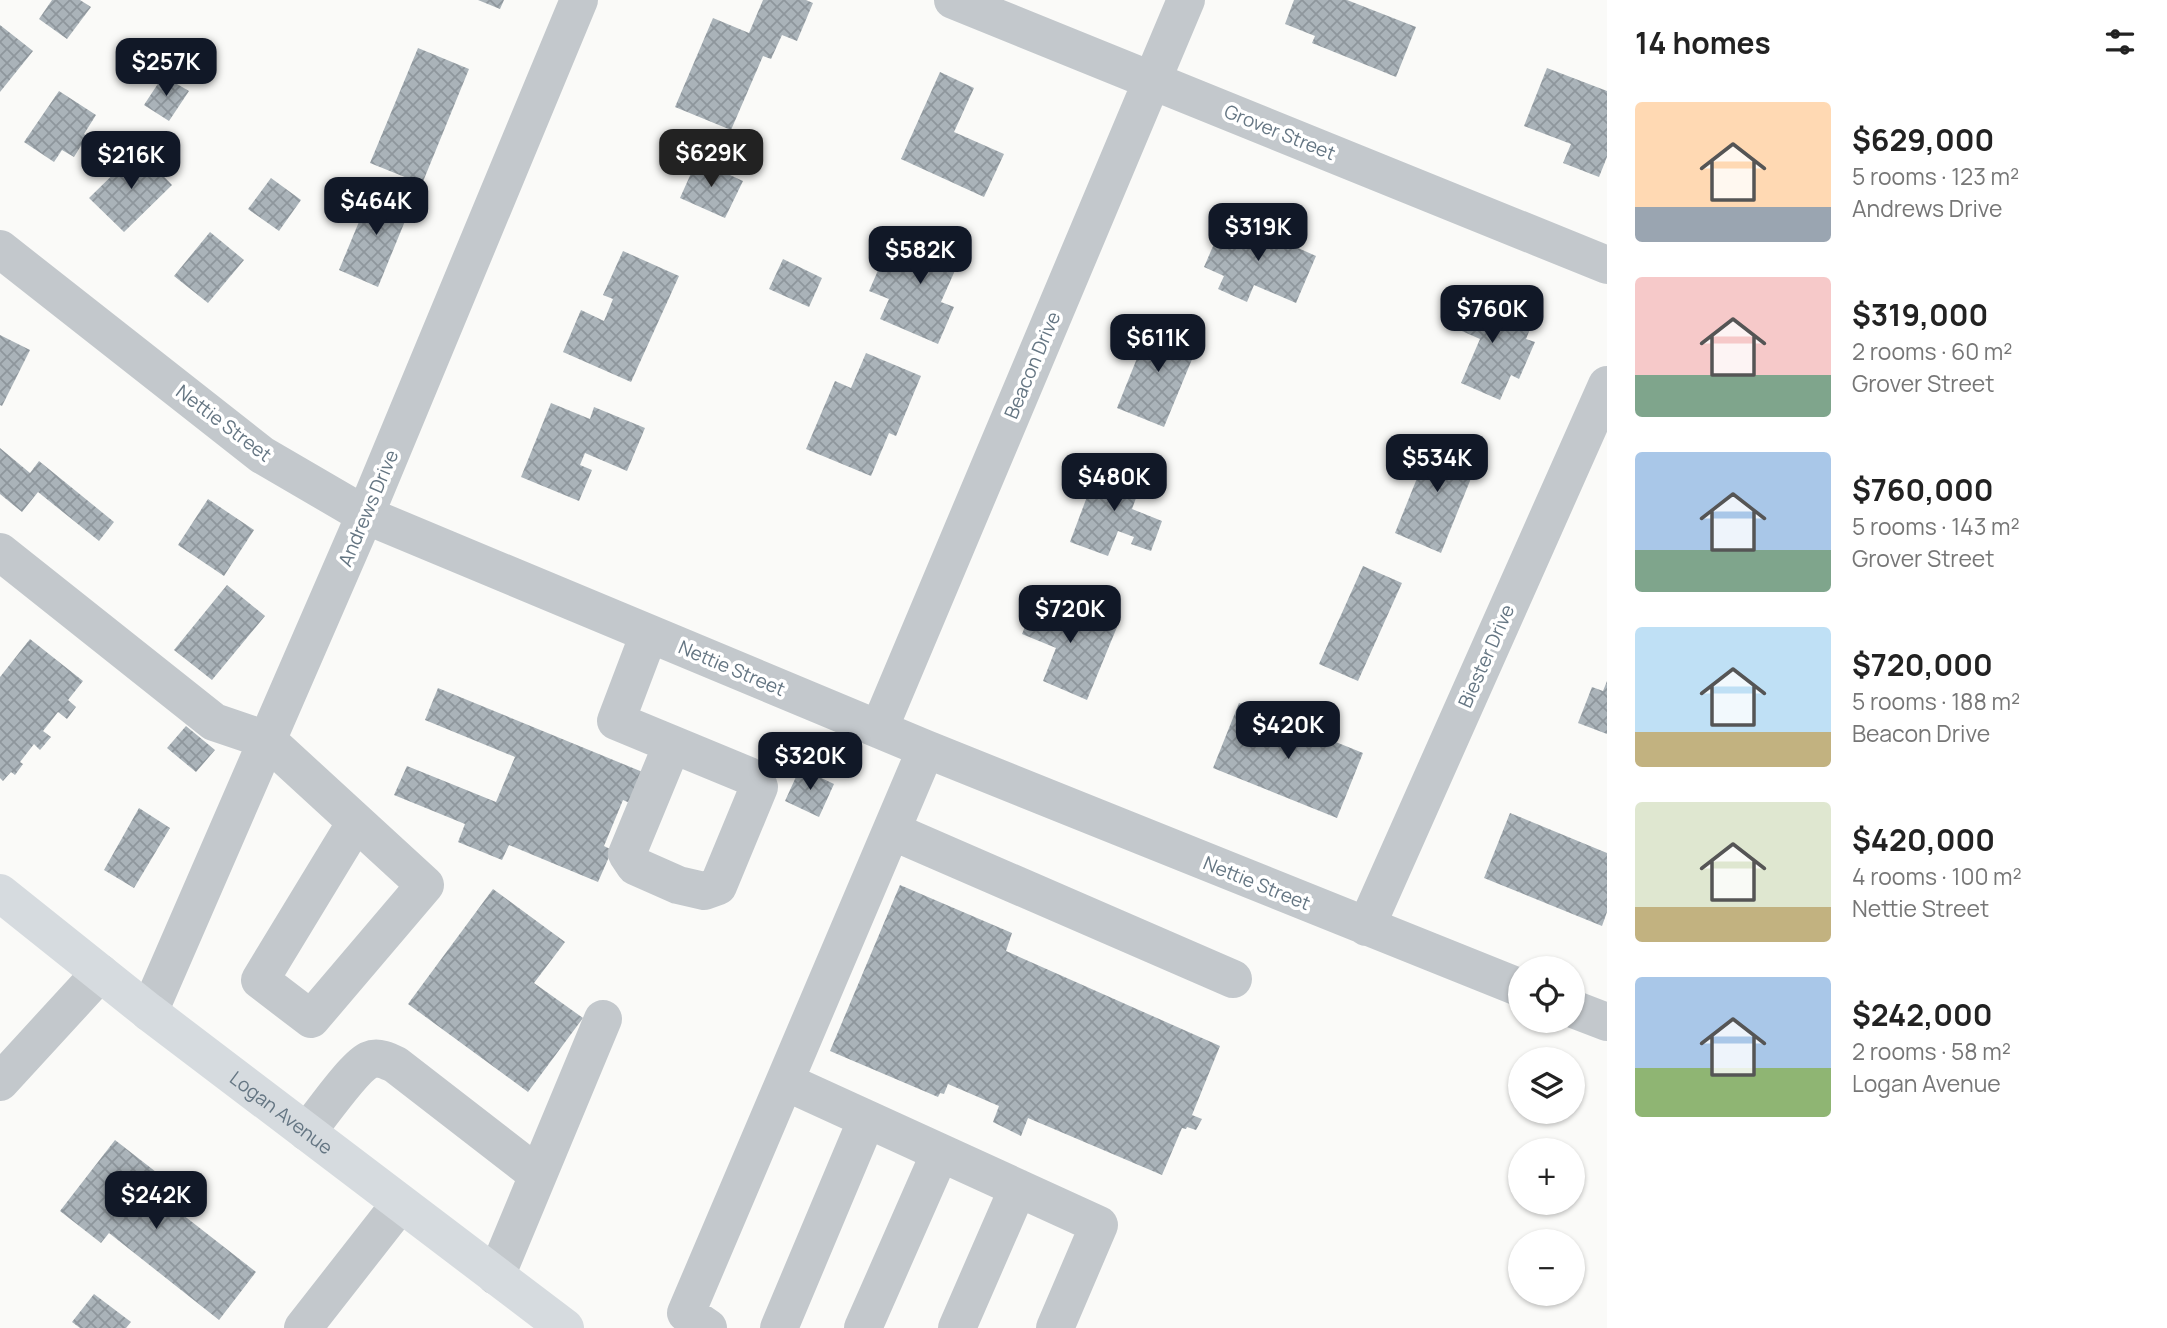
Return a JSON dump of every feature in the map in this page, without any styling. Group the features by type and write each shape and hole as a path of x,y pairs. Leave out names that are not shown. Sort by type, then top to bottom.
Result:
{"main road":[{"name":"Logan Avenue","path":"0,893 149,1012 565,1328"}],"street":[{"name":"Andrews Drive","path":"149,1012 365,515 579,0"},
{"name":"Grover Street","path":"953,0 1607,265"},
{"name":"Beacon Drive","path":"879,729 1186,0"},
{"name":"Nettie Street","path":"0,249 262,455 365,515 926,749 1508,983"},
{"name":"Biester Drive","path":"1366,927 1607,385"},
{"path":"0,552 214,722 267,740 425,884 311,1019 260,980 356,822"},
{"path":"649,634 616,721 672,744"},
{"path":"697,1320 786,1082 926,749"},
{"path":"892,831 1233,979"},
{"path":"0,1082 100,973"},
{"path":"1585,1014 1607,1022"},
{"path":"496,1276 603,1019"},
{"path":"307,1132 358,1069 373,1059 384,1059 396,1065 538,1175"},
{"path":"786,1082 1099,1225 1055,1328"},
{"path":"779,1328 867,1119"},
{"path":"863,1328 940,1153"},
{"path":"957,1328 1018,1188"},
{"path":"303,1328 400,1204"}],"building":[{"path":"52,0 80,0 91,7 67,39 39,19"},
{"path":"478,0 504,0 500,9"},
{"path":"763,0 806,0 813,3 797,41 782,35 771,59 763,56 731,130 675,107 713,18 749,33"},
{"path":"1294,0 1347,0 1416,27 1396,77 1312,43 1315,36 1285,24"},
{"path":"0,25 33,51 0,92"},
{"path":"418,48 469,69 422,184 370,163"},
{"path":"1547,68 1607,91 1607,157 1599,177 1563,163 1571,144 1524,126"},
{"path":"940,72 974,88 954,132 1004,154 984,197 901,159"},
{"path":"163,76 189,91 169,121 144,105"},
{"path":"59,91 96,115 74,157 62,150 54,162 24,142"},
{"path":"138,150 172,185 124,232 89,198"},
{"path":"697,160 743,181 725,218 680,198"},
{"path":"271,178 301,200 279,231 248,209"},
{"path":"373,188 412,204 378,287 339,270"},
{"path":"1226,216 1316,256 1296,303 1254,285 1247,302 1218,289 1224,276 1204,267"},
{"path":"919,228 965,248 941,302 954,307 938,344 880,319 889,299 869,291 883,259 902,267"},
{"path":"210,232 244,260 208,303 174,276"},
{"path":"623,251 679,276 631,382 563,352 581,310 604,321 613,299 603,295"},
{"path":"783,259 822,278 809,307 769,289"},
{"path":"1460,293 1532,324 1526,339 1535,342 1519,379 1511,375 1500,400 1461,383 1480,339 1446,324"},
{"path":"1152,321 1200,340 1164,427 1117,408"},
{"path":"0,335 30,350 2,406 0,405"},
{"path":"866,353 921,376 896,436 889,433 871,476 806,449 835,381 851,388"},
{"path":"551,403 590,419 594,407 645,428 627,471 585,453 580,465 592,470 579,501 521,477"},
{"path":"1434,436 1480,456 1441,553 1395,533"},
{"path":"0,448 30,473 39,461 114,522 99,541 38,492 22,512 0,494"},
{"path":"1100,462 1143,479 1132,509 1162,521 1151,551 1131,544 1134,537 1118,531 1108,556 1070,542"},
{"path":"208,499 254,530 224,576 178,545"},
{"path":"1363,566 1402,583 1358,681 1319,664"},
{"path":"227,585 265,616 212,680 174,650"},
{"path":"1038,595 1117,627 1087,700 1043,681 1056,648 1022,634"},
{"path":"30,639 83,681 68,700 76,707 67,719 58,712 43,731 51,737 40,750 34,744 20,762 23,764 15,775 11,772 3,781 0,778 0,677"},
{"path":"1607,681 1607,734 1578,723 1592,687 1603,691"},
{"path":"438,688 645,773 632,804 623,800 604,846 612,850 598,882 509,845 502,860 458,842 465,824 394,795 407,766 496,802 515,757 425,720"},
{"path":"1239,703 1363,753 1337,818 1213,768"},
{"path":"186,726 215,750 196,772 167,748"},
{"path":"800,768 834,784 819,817 785,801"},
{"path":"139,808 170,828 134,888 104,870"},
{"path":"1510,813 1607,853 1607,912 1602,926 1484,878"},
{"path":"900,885 1012,933 1006,951 1220,1046 1192,1115 1202,1119 1196,1130 1182,1128 1162,1175 1028,1118 1021,1136 993,1122 999,1106 948,1084 944,1094 940,1093 938,1097 830,1051"},
{"path":"493,889 565,942 534,983 583,1018 528,1092 408,1004"},
{"path":"115,1140 156,1172 146,1186 256,1272 219,1320 109,1233 101,1243 60,1211"},
{"path":"94,1294 131,1322 126,1328 80,1328 72,1322"}]}
